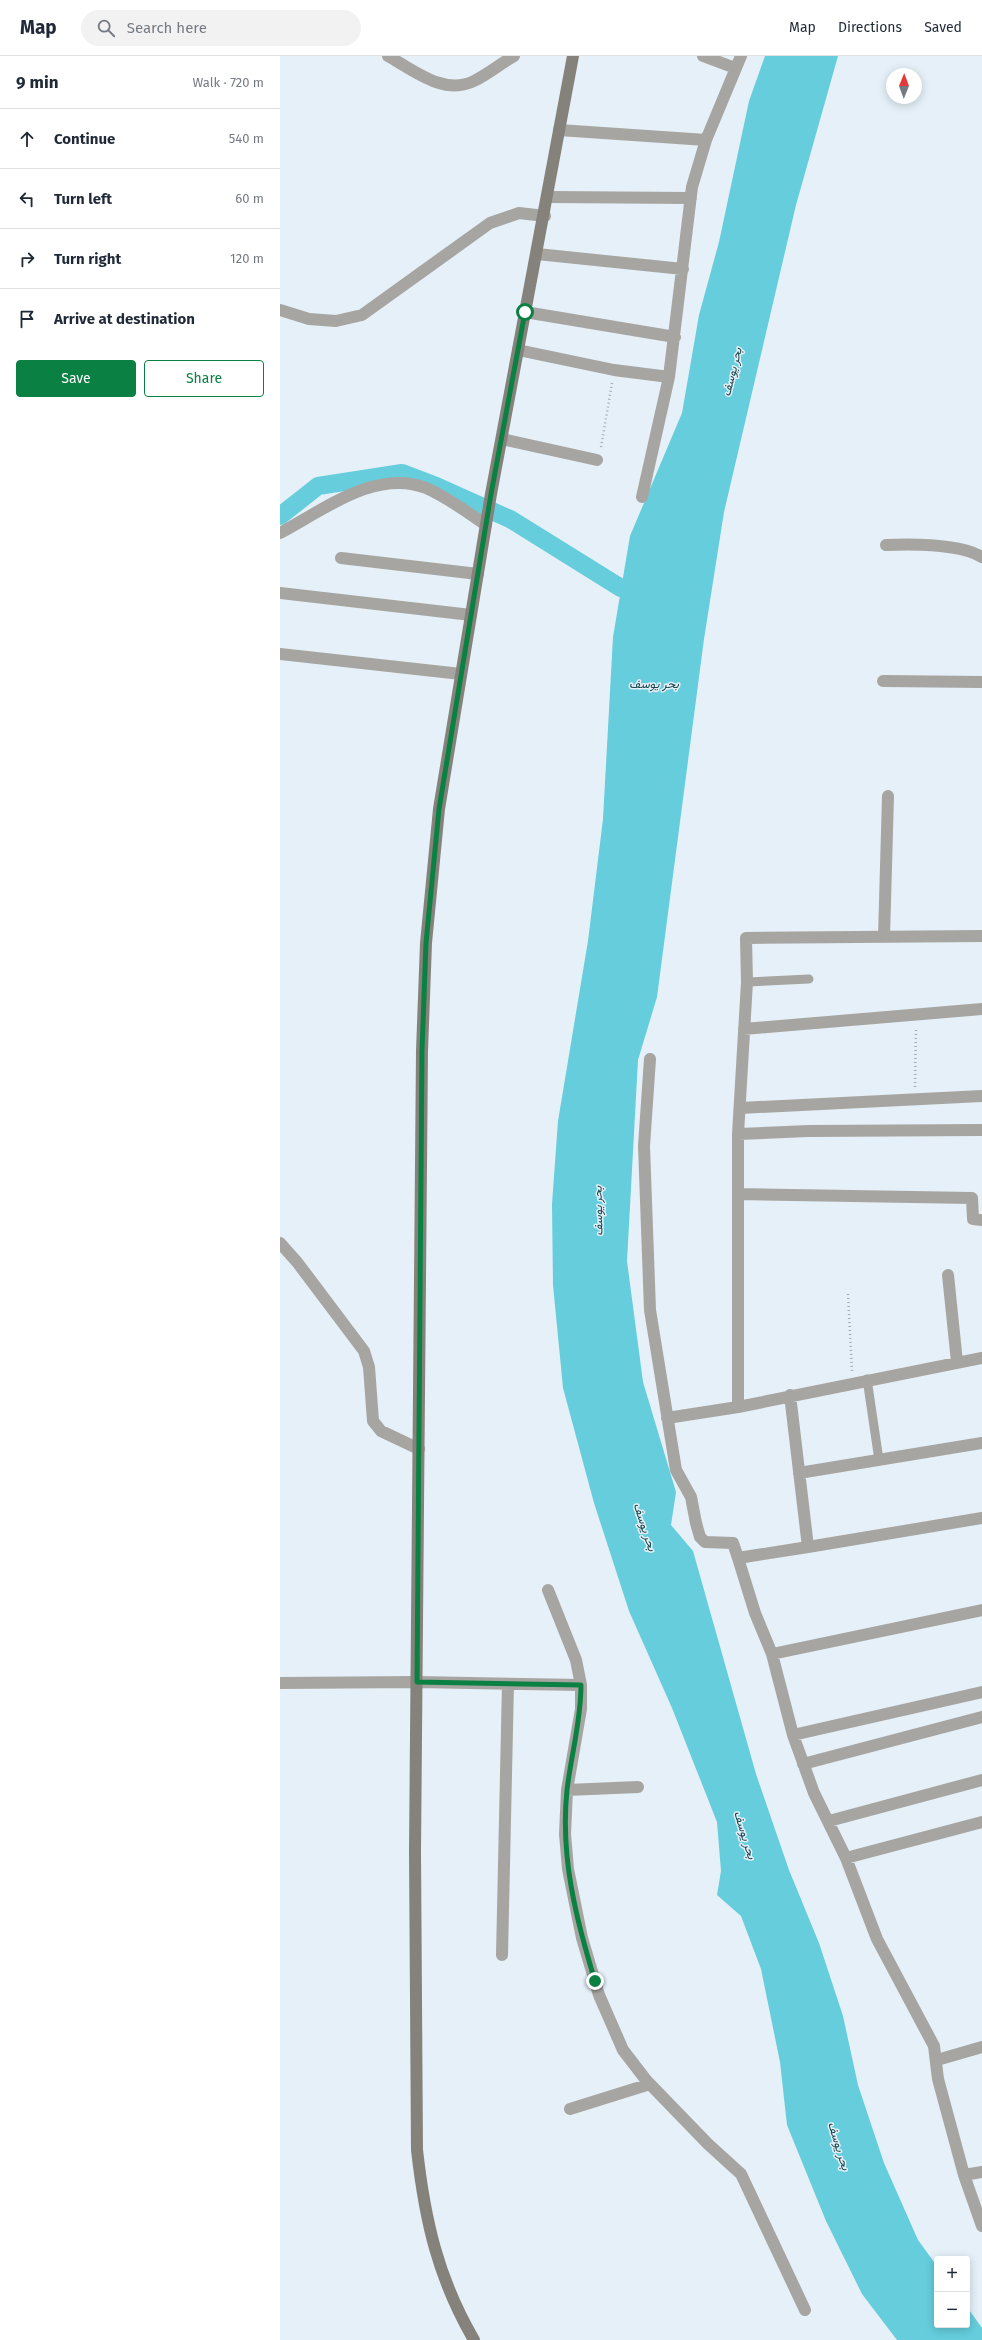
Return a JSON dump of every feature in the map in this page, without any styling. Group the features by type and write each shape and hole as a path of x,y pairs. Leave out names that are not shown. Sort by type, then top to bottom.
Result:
{"street":[{"path":"388,56 429,80 455,85 474,82 514,56"},
{"path":"474,2340 445,2284 431,2239 422,2197 417,2150 414,1993 422,1051 426,943 439,809 486,522 525,312 545,216 573,56"},
{"path":"703,56 735,68"},
{"path":"642,497 669,377 691,198 706,140 741,56"},
{"path":"559,130 706,140"},
{"path":"548,197 691,198"},
{"path":"280,310 309,319 336,321 362,315 490,223 519,213 545,216"},
{"path":"537,254 683,269"},
{"path":"525,312 675,337"},
{"path":"518,350 614,370 669,377"},
{"path":"502,439 597,460"},
{"path":"280,533 344,498 388,483 408,483 426,488 486,522"},
{"path":"886,545 903,544 950,549 982,557"},
{"path":"342,558 478,574"},
{"path":"280,593 471,614"},
{"path":"280,654 462,674"},
{"path":"883,681 982,682"},
{"path":"884,937 888,796"},
{"path":"738,1407 738,1134 747,982 746,938 982,936"},
{"path":"744,1029 982,1009"},
{"path":"650,1059 644,1146 648,1279 650,1310 676,1470 691,1497 700,1537 711,1543 733,1543 755,1613 772,1654 793,1735 814,1793 846,1858 877,1938 930,2039 937,2060 938,2079 964,2175 982,2226"},
{"path":"740,1108 982,1096"},
{"path":"738,1134 808,1131 982,1130"},
{"path":"738,1194 972,1198 973,1220 982,1220"},
{"path":"280,1243 297,1262 364,1351 369,1367 373,1422 381,1431 419,1449"},
{"path":"948,1275 957,1362"},
{"path":"667,1418 738,1407 867,1379 982,1358"},
{"path":"790,1395 808,1547"},
{"path":"799,1473 982,1443"},
{"path":"738,1558 982,1518"},
{"path":"548,1590 576,1660 581,1685 581,1709 578,1736 567,1790 565,1834 568,1870 582,1938 599,1995 623,2050 650,2084 708,2144 741,2174 805,2310"},
{"path":"772,1654 982,1610"},
{"path":"280,1683 417,1682 581,1685"},
{"path":"502,1955 508,1684"},
{"path":"793,1735 982,1692"},
{"path":"803,1764 982,1717"},
{"path":"829,1821 982,1780"},
{"path":"567,1790 638,1787"},
{"path":"846,1858 982,1822"},
{"path":"937,2060 982,2047"},
{"path":"570,2109 650,2084"},
{"path":"964,2175 982,2172"}],"lane":[{"path":"747,982 809,979"},
{"path":"867,1379 879,1460"}],"path":[{"path":"597,460 600,453 614,370"},
{"path":"914,1100 916,1015"},
{"path":"848,1294 853,1382"}],"water":[{"name":"بحر يوسف","path":"765,56 838,56 796,205 724,512 704,639 657,997 638,1060 627,1261 643,1382 676,1492 671,1525 693,1551 756,1774 789,1870 819,1943 843,2016 858,2085 884,2163 918,2240 934,2262 934,2328 970,2328 970,2311 982,2328 982,2340 897,2340 862,2294 826,2221 787,2125 780,2062 761,1969 741,1916 717,1895 721,1871 717,1822 672,1708 629,1611 594,1503 563,1388 553,1285 552,1204 558,1121 588,941 603,819 613,637 630,536 682,413 699,315 719,242 749,101"}],"waterway":[{"path":"280,516 318,486 402,473 436,486 510,519 621,588"}],"route":[{"path":"525,312 491,494 439,809 426,943 422,1051 417,1682 581,1685 581,1709 578,1736 567,1790 565,1834 568,1870 582,1938 595,1981"}]}
